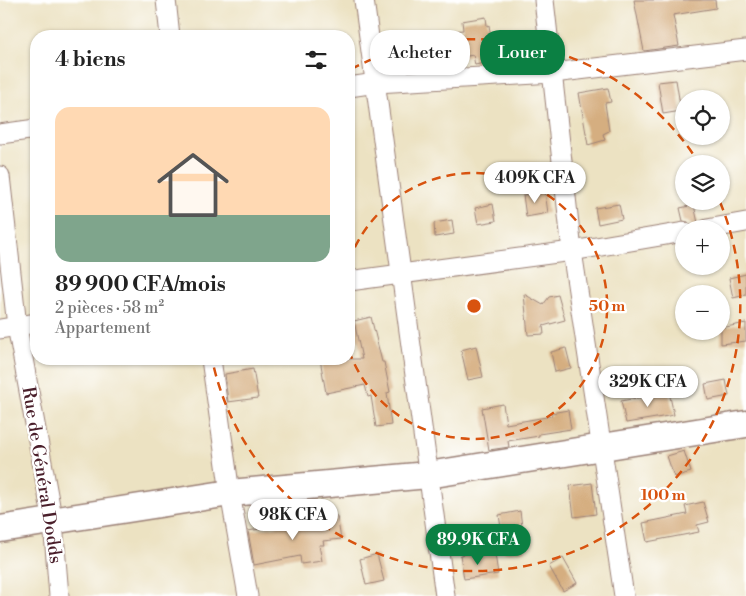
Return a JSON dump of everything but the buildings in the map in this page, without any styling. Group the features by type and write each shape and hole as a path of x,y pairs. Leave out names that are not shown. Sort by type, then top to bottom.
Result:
{"street":[{"path":"166,0 169,30"},
{"path":"364,0 445,596"},
{"path":"544,0 548,30"},
{"path":"565,72 746,50"},
{"path":"355,86 376,83 518,75"},
{"path":"553,75 572,250 624,596"},
{"path":"0,134 30,130"},
{"name":"Rue de Général Dodds","path":"0,176 8,328 53,522 59,596"},
{"path":"730,225 746,222"},
{"path":"355,280 675,233"},
{"path":"8,328 30,324"},
{"path":"212,365 230,494 248,596"},
{"path":"0,529 230,494 428,475 746,424"}]}
